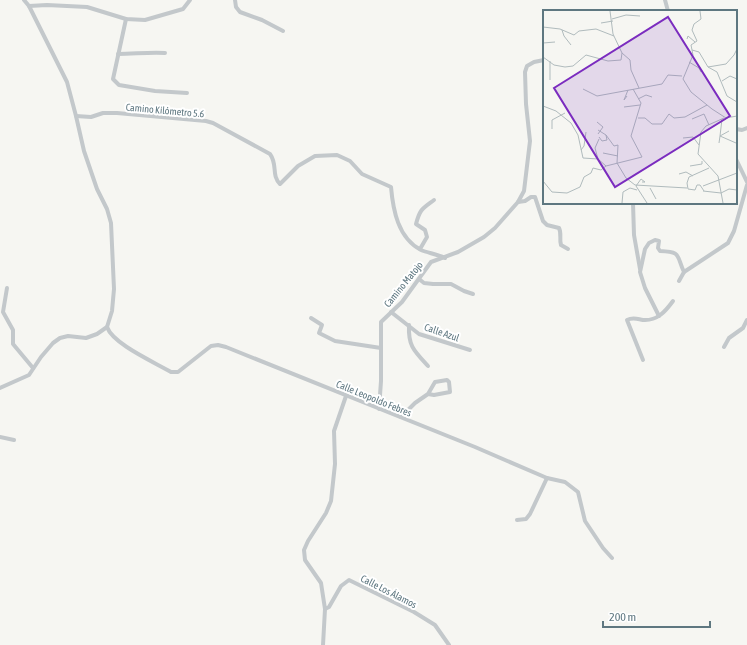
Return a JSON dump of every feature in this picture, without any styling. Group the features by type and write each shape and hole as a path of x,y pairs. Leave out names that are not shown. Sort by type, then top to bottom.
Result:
{"street":[{"path":"0,388 29,376 33,368 53,343 60,338 68,336 86,338 97,334 107,327 112,310 114,289 111,223 107,209 95,183 84,151 66,82 29,6 24,0"},
{"path":"48,5 50,0"},
{"path":"29,6 48,5 87,7 126,19 145,20 183,9 190,0"},
{"path":"235,0 236,7 240,12 262,20 283,31"},
{"path":"665,0 668,10"},
{"path":"126,19 113,80 119,85 155,91 187,93"},
{"path":"118,54 150,52 165,53"},
{"name":"Camino Matojo","path":"379,409 381,381 380,322 402,302 431,262 445,258 470,246 484,237 495,228 518,202 524,191 530,141 526,104 525,72 527,66 534,62 543,60"},
{"name":"Camino Kilómetro 5.6","path":"76,116 91,117 103,113 117,113 197,120 212,123 270,154 274,160 276,179 280,184 298,166 315,156 342,156 350,161 362,174 391,187 393,206 398,222 406,238 420,249 445,258"},
{"path":"737,128 742,130 747,128"},
{"path":"679,282 684,272 728,243 734,232 747,184 737,161"},
{"path":"518,202 525,201 531,197 535,198 543,221 547,225 559,228 561,232 561,245 568,249"},
{"path":"420,249 427,237 425,230 416,224 418,215 420,210 434,200"},
{"path":"633,204 634,235 640,272 645,288 659,316"},
{"path":"640,272 645,249 649,243 655,240 659,241 658,248 660,251 678,254 684,272"},
{"path":"419,279 424,283 451,284 464,292 473,294"},
{"path":"7,288 3,312 13,330 13,344 33,368"},
{"path":"642,360 627,320 632,318 652,320 667,309 673,301"},
{"name":"Calle Azul","path":"391,312 419,334 470,350"},
{"path":"311,318 322,325 319,333 335,341 381,348"},
{"path":"724,347 729,338 743,328 747,320"},
{"path":"409,325 408,336 411,346 428,366"},
{"name":"Calle Leopoldo Febres","path":"107,327 109,332 118,342 171,372 178,372 207,348 218,345 547,478 565,482 578,492 585,521 602,548 612,558"},
{"path":"401,418 415,403 428,394 435,382 447,380 449,382 450,392 434,395 428,394"},
{"path":"323,645 325,609 321,583 305,560 304,550 308,541 326,514 331,501 335,464 334,431 346,396"},
{"path":"0,437 14,440"},
{"path":"517,520 526,518 530,514 547,478"},
{"name":"Calle Los Álamos","path":"325,609 329,608 341,586 349,580 414,612 434,625 449,645"}]}
